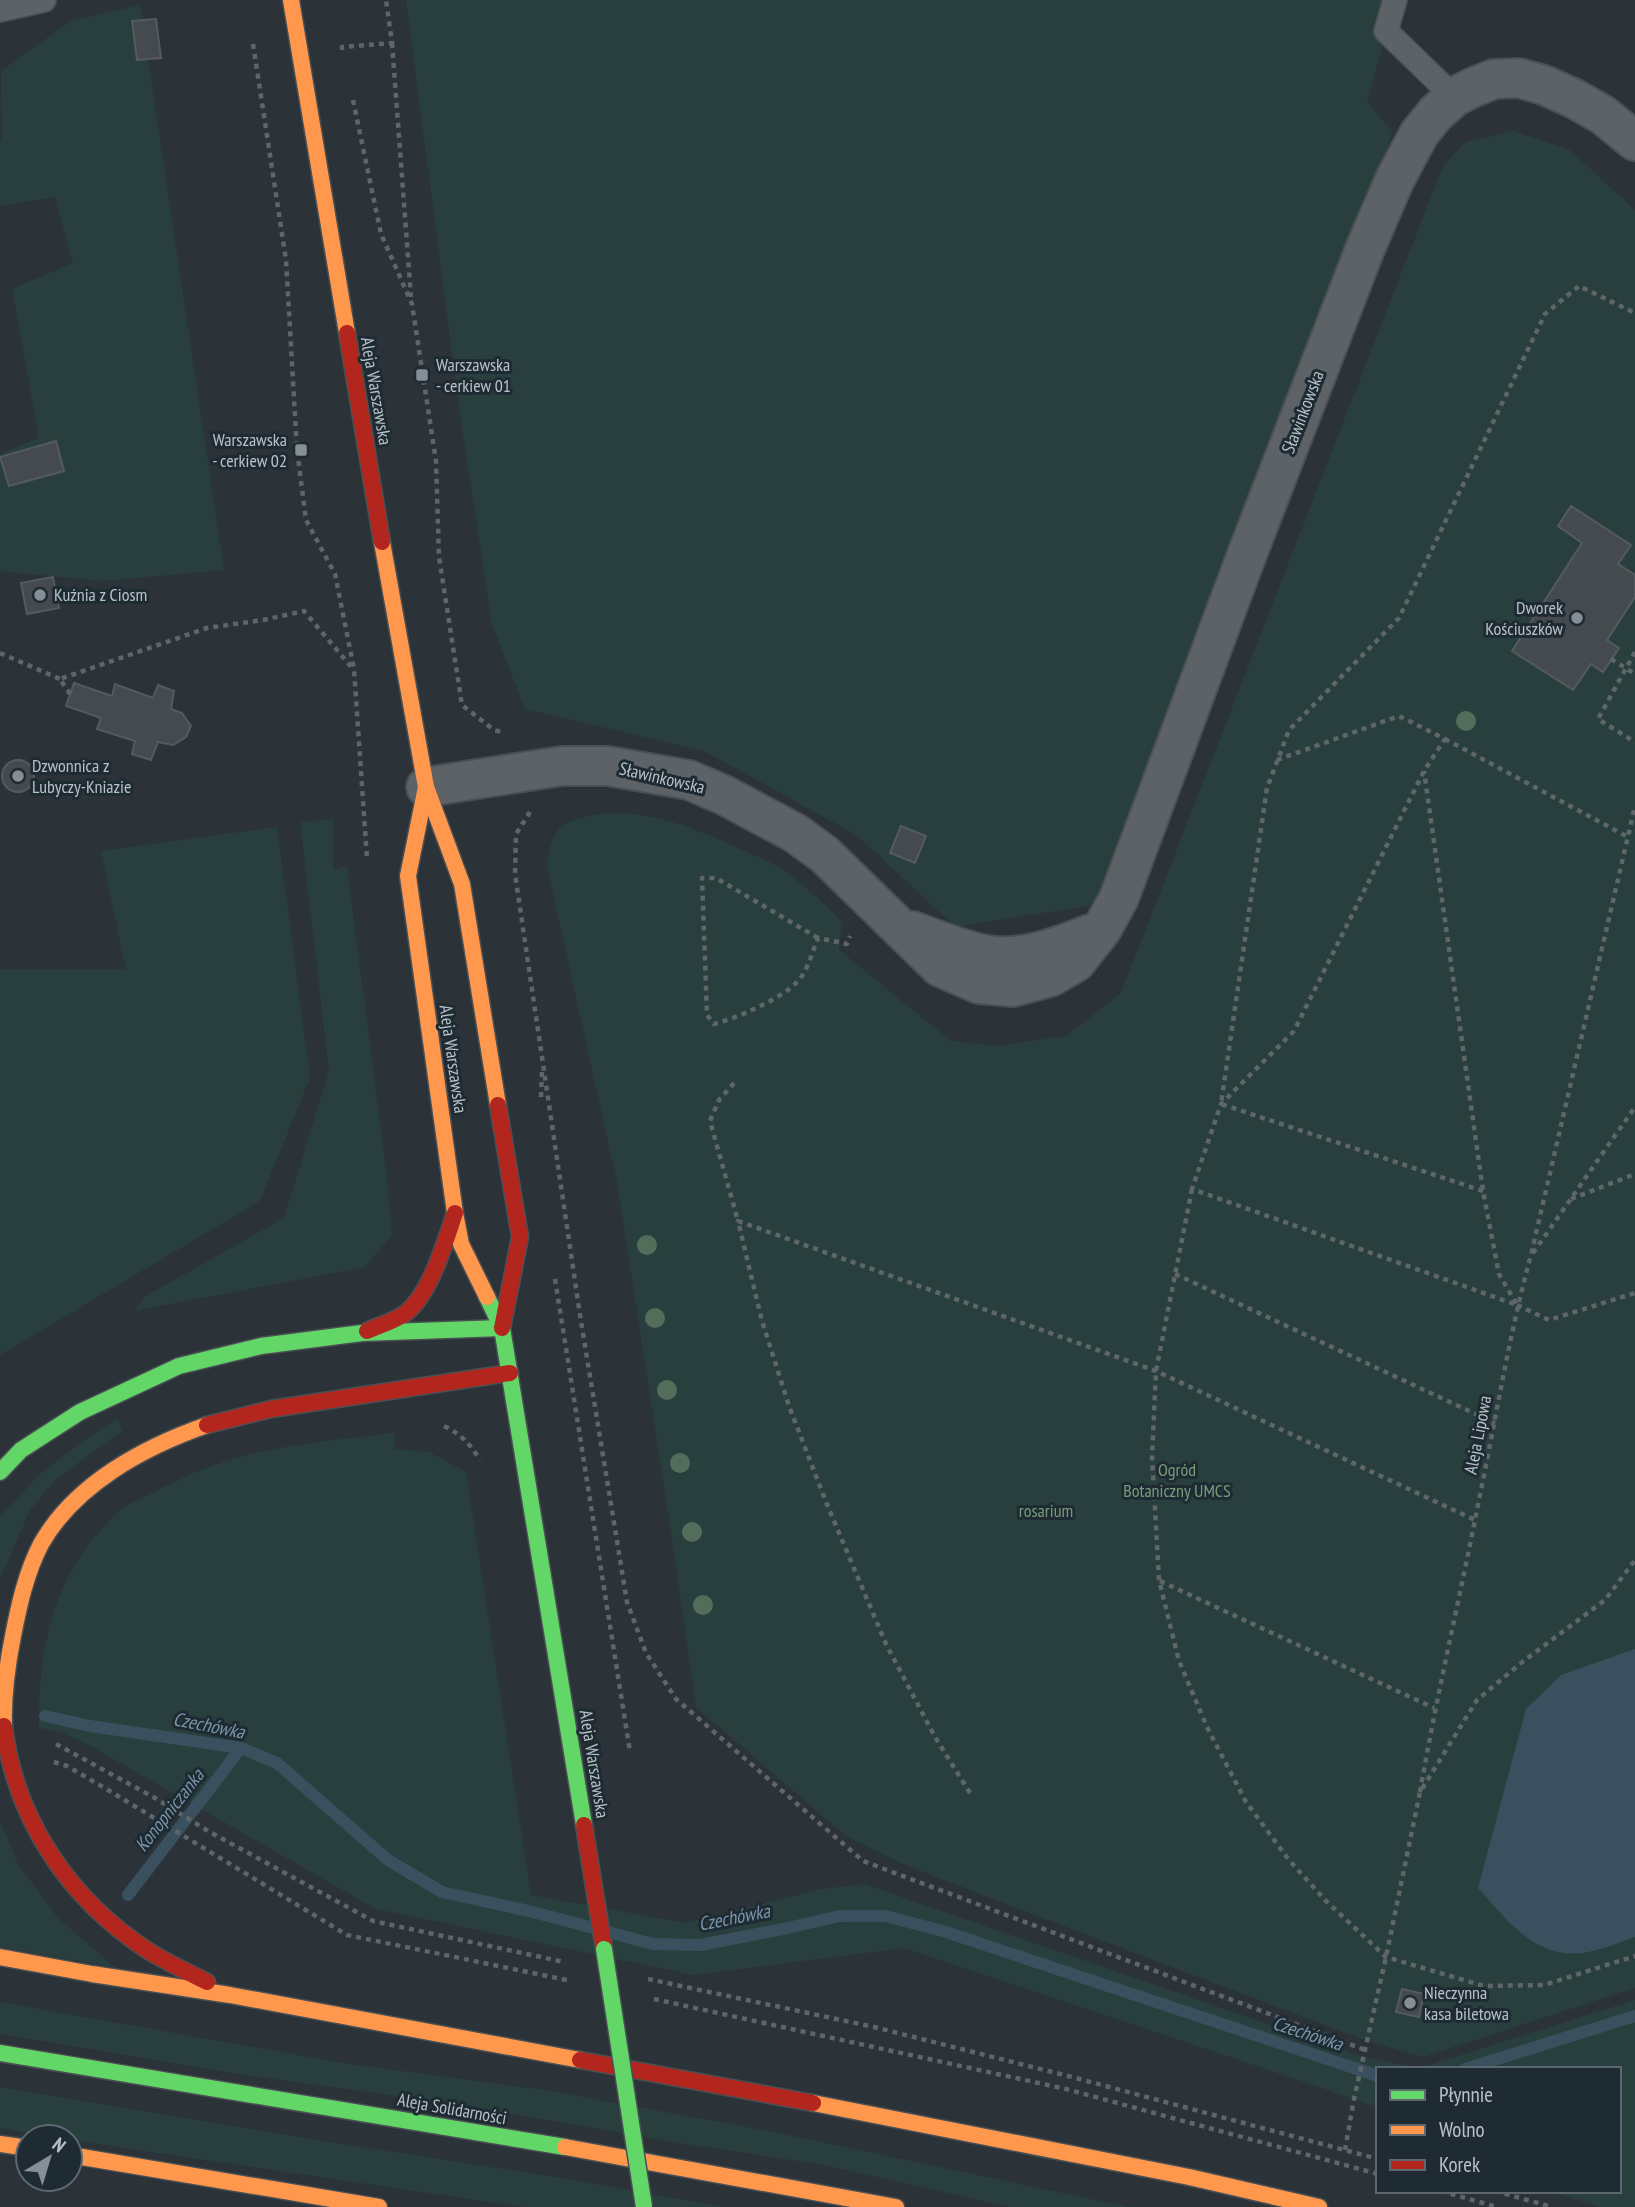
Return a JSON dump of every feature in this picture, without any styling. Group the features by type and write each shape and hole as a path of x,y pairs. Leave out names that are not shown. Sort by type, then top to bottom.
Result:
{"main road":[{"name":"Aleja Warszawska","path":"291,0 426,787 462,884 520,1237 502,1328"},
{"name":"Aleja Warszawska","path":"426,787 408,876 455,1213 460,1244 502,1328 644,2207"},
{"path":"362,1333 408,1311 439,1259 455,1213"},
{"path":"0,1472 21,1450 79,1412 179,1366 261,1346 362,1333 502,1328"},
{"path":"230,1995 150,1952 86,1899 59,1868 33,1825 12,1771 4,1727 4,1693 18,1611 41,1545 80,1496 106,1475 134,1457 199,1427 231,1417 282,1407 510,1373"},
{"path":"0,1956 92,1974 230,1995 922,2123 1189,2177 1318,2207"},
{"name":"Aleja Solidarności","path":"0,2053 677,2166 896,2207"},
{"path":"84,2157 379,2207"}],"street":[{"name":"Sławinkowska","path":"426,787 562,766 608,766 689,780 724,794 795,833 824,854 894,924 994,956 1029,953 1061,945 1102,929 1132,866 1246,557 1390,191 1419,134 1435,114 1454,97 1494,79 1519,78 1545,85 1574,99 1603,115 1635,141"}],"lane":[{"path":"0,10 44,0"},
{"path":"1395,0 1386,31 1454,97"}],"path":[{"path":"386,0 392,43 412,304 436,461 439,557 462,705 494,730 527,740 533,808 516,834 515,874 582,1329 627,1602 646,1653 676,1699 863,1861 1364,2054"},
{"path":"60,679 207,628 304,611 354,669 335,574 306,520 297,450 286,260 253,41"},
{"path":"345,60 342,47 392,43"},
{"path":"350,87 381,234 412,304"},
{"path":"1635,313 1579,286 1545,314 1399,618 1289,730 1267,788 1221,1104 1192,1189 1156,1371 1152,1457 1159,1580 1179,1661 1207,1727 1246,1802 1289,1860 1326,1901 1386,1957 1484,1986 1544,1985 1635,1956"},
{"path":"1635,652 1598,719 1635,742"},
{"path":"0,653 60,679 70,694"},
{"path":"1611,659 1635,674"},
{"path":"1278,760 1399,716 1628,836"},
{"path":"1221,1104 1294,1031 1424,771 1445,739"},
{"path":"1424,771 1483,1191 1499,1274 1517,1305"},
{"name":"Aleja Lipowa","path":"1345,2150 1517,1305 1531,1255 1635,806"},
{"path":"818,938 805,971 796,984 731,1020 714,1024 707,1015 702,878 716,878 818,938 847,944 850,934"},
{"path":"541,1099 543,1058"},
{"path":"734,1083 719,1100 710,1121 762,1321 789,1406 886,1644 935,1737 971,1793"},
{"path":"1221,1104 1483,1191"},
{"path":"1531,1255 1635,1107"},
{"path":"1570,1199 1635,1174"},
{"path":"1192,1189 1517,1305 1549,1320 1635,1293"},
{"path":"738,1221 1156,1371 1475,1520"},
{"path":"1175,1274 1494,1423"},
{"path":"554,1275 630,1752"},
{"path":"441,1425 458,1433 472,1446 482,1462"},
{"path":"1420,1792 1477,1700 1605,1600 1635,1560"},
{"path":"1628,1568 1635,1570"},
{"path":"1159,1580 1435,1709"},
{"path":"56,1744 373,1921 569,1963"},
{"path":"53,1762 66,1766 347,1935 569,1981"},
{"path":"637,1977 874,2027 1376,2158"},
{"path":"648,1998 1066,2089 1376,2173"},
{"path":"1448,2193 1497,2207"},
{"path":"1501,2193 1552,2207"}],"green space":[{"path":"406,0 1395,0 1367,102 1393,132 1100,904 955,927 858,836 704,751 525,709 492,624 460,414"},
{"path":"140,5 224,570 102,581 0,571 0,454 39,438 12,289 73,263 55,197 0,206 1,71 71,21"},
{"name":"Ogród Botaniczny UMCS","path":"1513,131 1570,150 1635,210 1635,1988 1423,2057 1367,2041 903,1864 846,1836 696,1707 617,1182 547,866 558,830 581,818 622,813 643,815 684,826 768,861 794,878 842,922 839,950 951,1041 998,1046 1066,1036 1121,993 1443,166 1466,142"},
{"path":"333,819 333,870 347,866 392,1235 365,1267 134,1311 144,1297 284,1218 329,1071 300,822"},
{"path":"277,827 310,1078 260,1201 0,1355 0,969 126,969 101,851"},
{"path":"117,1419 122,1431 55,1480 30,1510 0,1579 0,1517 39,1475"},
{"path":"394,1433 395,1449 429,1452 466,1472 531,1895 686,1923 822,1889 864,1884 1363,2057 1415,2067 1376,2067 1376,2106 905,1948 694,1975 376,1909 91,1746 61,1732 39,1728 42,1667 55,1610 80,1557 98,1533 120,1511 214,1465 255,1453"},
{"path":"0,1820 18,1864 57,1917 114,1967 0,1947"},
{"path":"1635,2000 1635,2207 1600,2207 1554,2193 1621,2193 1621,2067 1423,2067"},
{"path":"0,2002 343,2063 551,2091 774,2132 1129,2207 1010,2207 824,2165 448,2103 244,2075 0,2034"},
{"path":"0,2087 725,2207 524,2207 84,2142 84,2123 14,2123 14,2131 0,2128"}],"water":[{"path":"1635,1649 1635,1937 1588,1952 1554,1951 1525,1936 1478,1888 1526,1709 1561,1675"}],"building":[{"path":"156,19 161,58 137,60 132,21"},
{"path":"56,441 64,471 9,486 0,457"},
{"name":"Dworek Kościuszków","path":"1571,506 1631,545 1618,564 1635,575 1635,597 1607,640 1619,648 1603,672 1591,664 1573,690 1512,651 1582,543 1558,526"},
{"name":"Kuźnia z Ciosm","path":"53,577 59,608 27,614 21,583"},
{"path":"74,683 112,696 115,684 153,698 158,685 174,691 171,709 182,713 191,726 186,737 173,745 158,742 151,760 132,754 135,741 97,729 101,718 66,706"},
{"name":"Dzwonnica z Lubyczy-Kniazie","path":"18,760 29,765 34,776 29,787 18,792 7,787 2,776 7,765"},
{"path":"901,826 926,836 915,863 890,853"},
{"name":"Nieczynna kasa biletowa","path":"1402,1989 1424,1994 1419,2017 1396,2012"}],"waterway":[{"name":"Czechówka","path":"45,1716 90,1726 241,1748 277,1763 388,1860 442,1892 533,1912 653,1944 701,1945 840,1916 886,1916 946,1932 1376,2075"},
{"name":"Konopniczanka","path":"128,1895 241,1748"},
{"name":"Czechówka","path":"1471,2067 1635,2016"}],"traffic: fast":[{"path":"487,1297 502,1328 584,1825"},
{"path":"0,1472 21,1450 80,1412 179,1366 261,1346 362,1333 502,1328"},
{"path":"604,1949 644,2207"},
{"path":"0,2053 565,2147"}],"traffic: slow":[{"path":"291,0 347,333"},
{"path":"382,542 426,787 462,884 498,1105"},
{"path":"426,787 408,876 455,1213 461,1244 487,1297"},
{"path":"4,1726 7,1670 21,1601 36,1555 55,1523 72,1503 113,1470 159,1444 207,1425"},
{"path":"0,1957 230,1995 580,2060"},
{"path":"813,2103 1189,2177 1319,2207"},
{"path":"0,2144 14,2146"},
{"path":"565,2147 896,2207"},
{"path":"84,2157 379,2207"}],"traffic: jam":[{"path":"347,333 382,542"},
{"path":"498,1105 520,1237 502,1328"},
{"path":"367,1331 398,1318 416,1303 430,1280 455,1213"},
{"path":"207,1425 271,1409 510,1373"},
{"path":"4,1726 10,1761 20,1794 34,1826 72,1883 95,1909 121,1932 150,1952 207,1982"},
{"path":"584,1825 604,1949"},
{"path":"580,2060 813,2103"}],"place":[{"name":"Warszawska - cerkiew 01","path":"422,375"},
{"name":"Warszawska - cerkiew 02","path":"301,450"},
{"name":"Kuźnia z Ciosm","path":"40,595"},
{"name":"Dworek Kościuszków","path":"1577,618"},
{"name":"Dzwonnica z Lubyczy-Kniazie","path":"18,776"},
{"name":"Nieczynna kasa biletowa","path":"1410,2003"}],"park label":[{"name":"rosarium","path":"1046,1511"}]}
